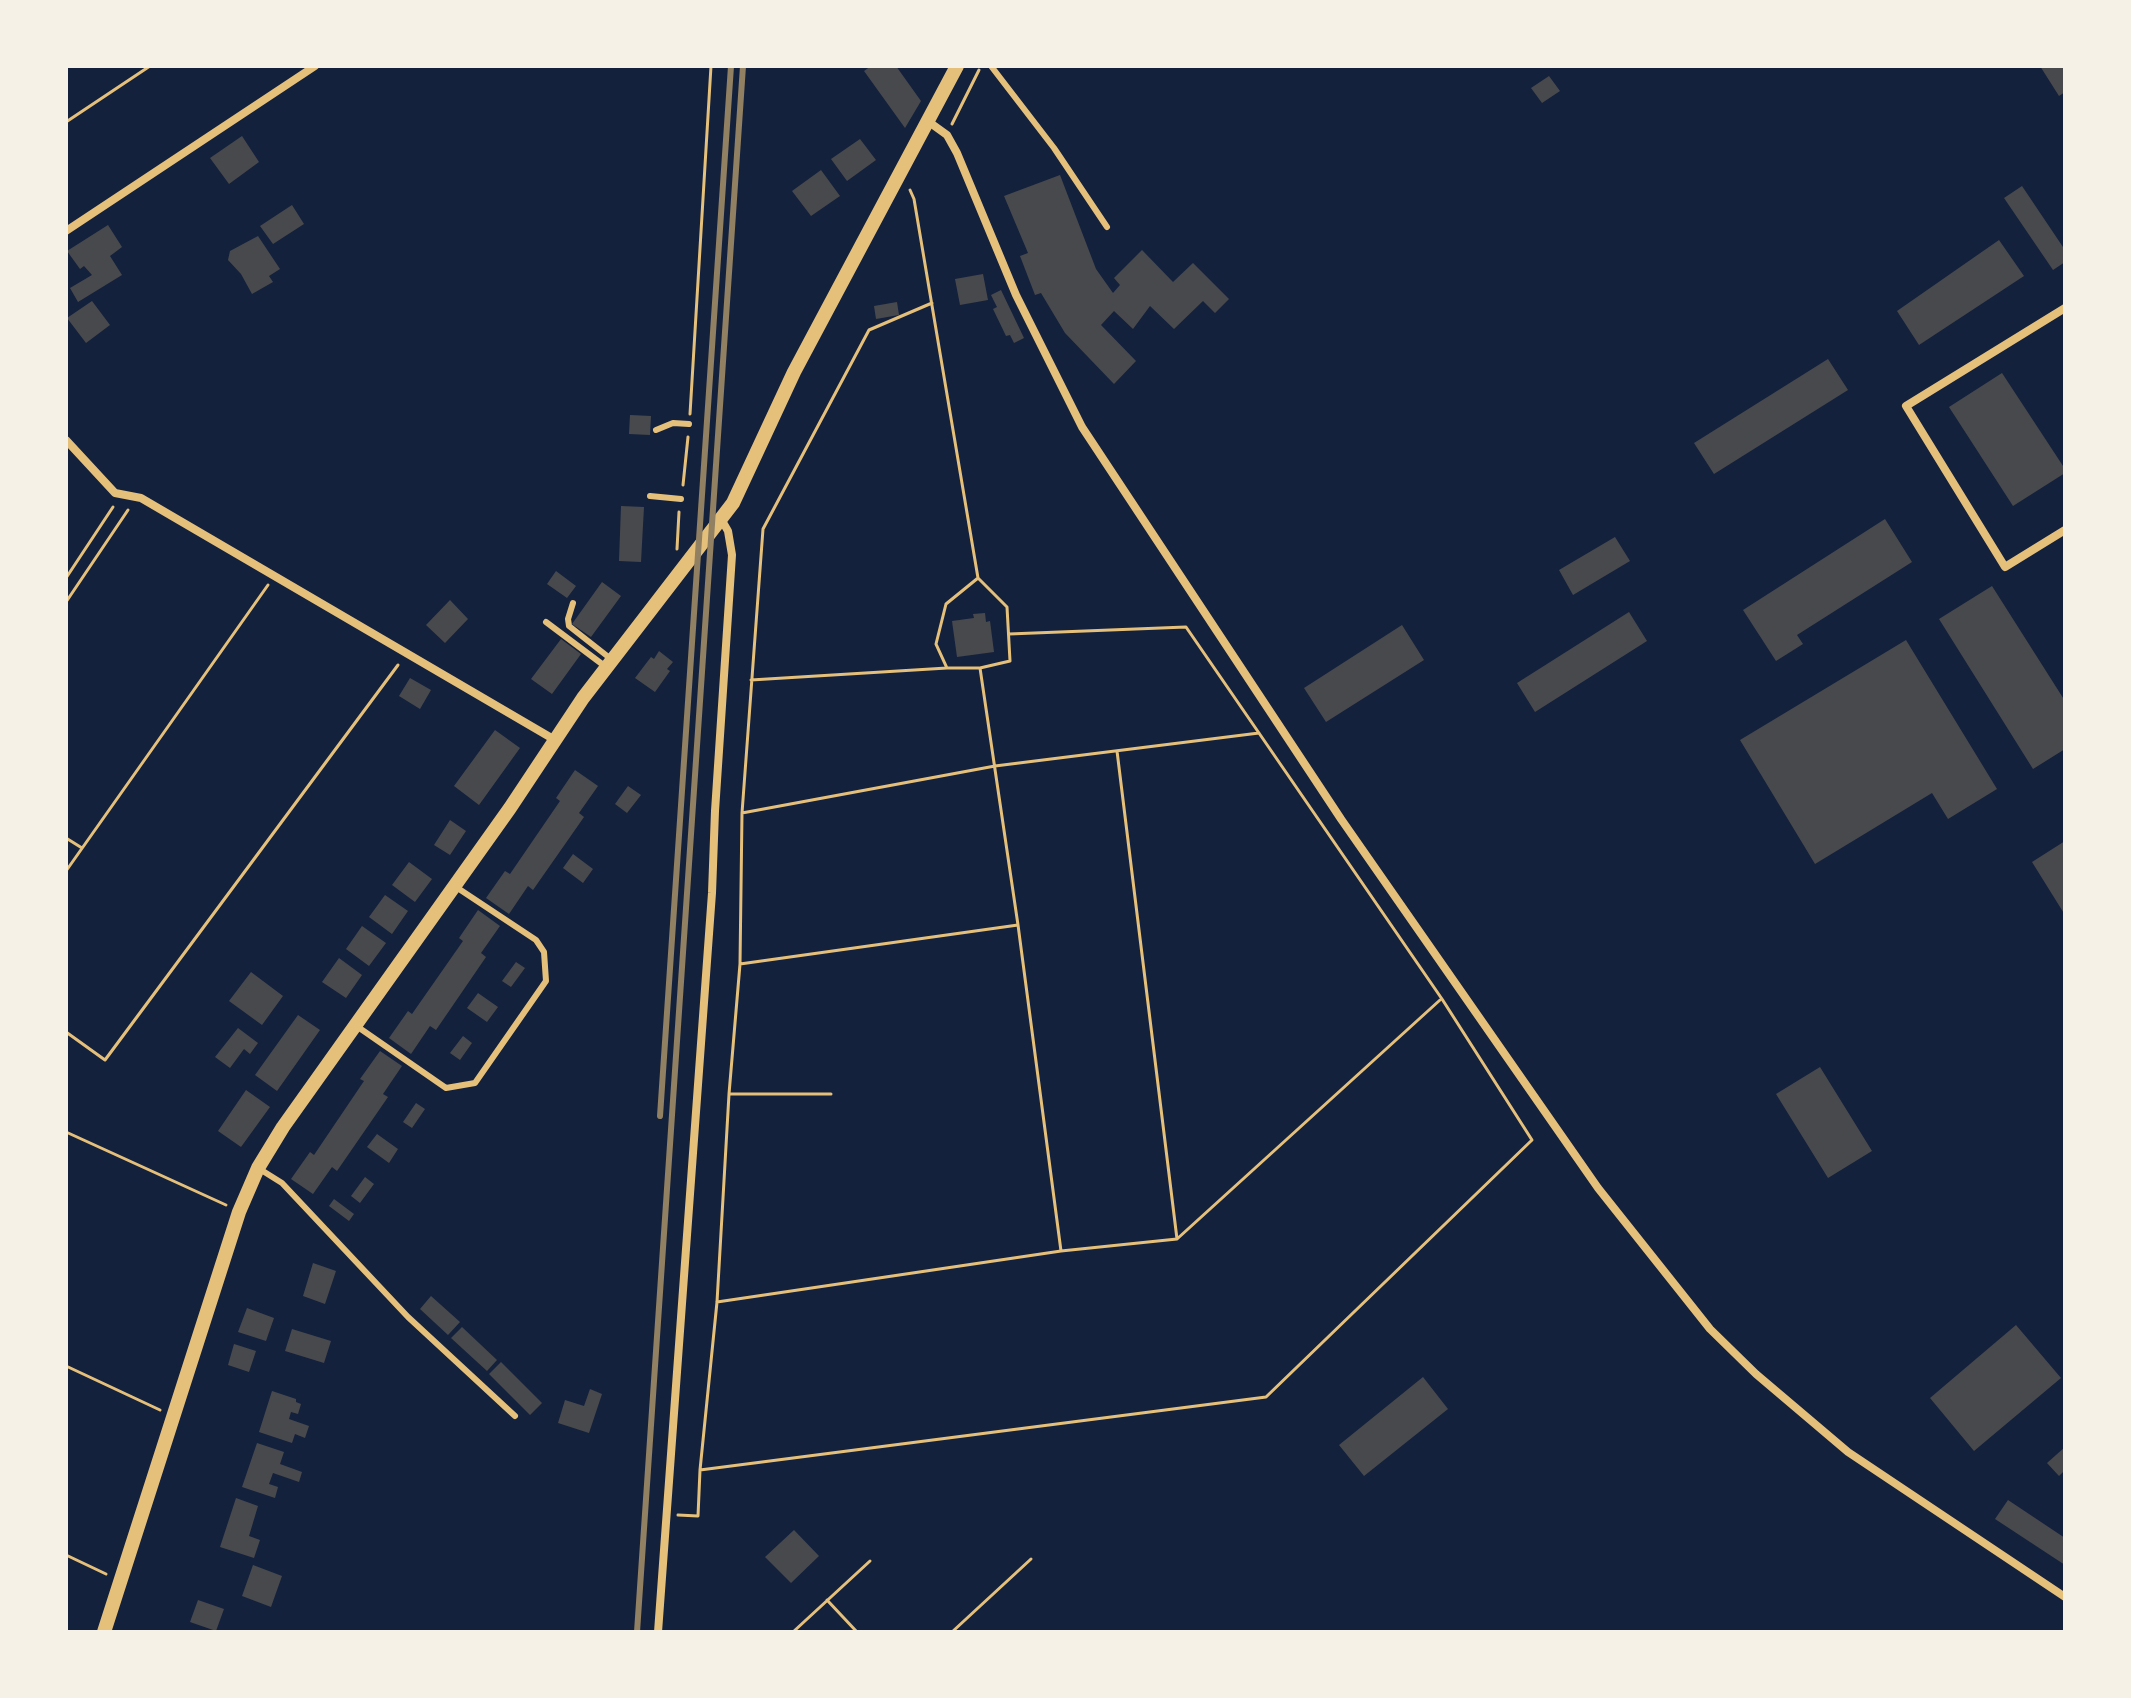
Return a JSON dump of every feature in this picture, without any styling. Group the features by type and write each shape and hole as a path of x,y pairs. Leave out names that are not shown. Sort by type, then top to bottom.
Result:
{"street":[{"path":"66,231 315,66"},
{"path":"104,1632 239,1212 258,1168 283,1127 455,886 608,663 721,519 743,483 794,372 957,66"},
{"path":"929,122 947,135 957,153 1016,295 1082,427 1341,819 1598,1188 1710,1329 1756,1374 1848,1452 2065,1597"},
{"path":"2065,308 1906,406 2005,567 2065,530"},
{"path":"66,440 108,487 121,495 137,497 555,740"},
{"path":"658,1632 712,893 732,555 728,531 721,519"}],"lane":[{"path":"991,66 1054,148 1107,227"},
{"path":"656,430 673,423 689,424"},
{"path":"650,496 681,499"},
{"path":"573,603 569,611 569,626 608,663"},
{"path":"546,622 608,663"},
{"path":"355,1025 446,1088 475,1083 546,981 544,952 536,940 455,886"},
{"path":"258,1168 282,1183 408,1317 515,1416"}],"path":[{"path":"66,122 150,66"},
{"path":"683,566 677,544 688,458 711,66"},
{"path":"947,135 981,66"},
{"path":"751,680 980,668 1010,661 1007,607 978,578 914,199 900,177"},
{"path":"667,1514 698,1516 717,1302 740,964 742,813 763,529 869,330 932,303"},
{"path":"66,578 121,495"},
{"path":"66,602 137,497"},
{"path":"66,871 275,575"},
{"path":"947,668 936,644 946,604 978,578"},
{"path":"700,1470 1266,1397 1532,1140 1442,999 1186,627 1009,634"},
{"path":"66,1032 105,1060 406,654"},
{"path":"980,668 1061,1251"},
{"path":"742,813 995,766 1259,733"},
{"path":"1117,751 1177,1239"},
{"path":"66,838 82,848"},
{"path":"740,964 1018,925"},
{"path":"717,1302 1061,1251 1177,1239 1442,999"},
{"path":"729,1094 831,1094"},
{"path":"66,1132 228,1206"},
{"path":"66,1366 161,1410"},
{"path":"66,1555 108,1575"},
{"path":"952,1632 1031,1559"},
{"path":"793,1632 870,1561"},
{"path":"827,1600 857,1632"}],"building":[{"path":"871,66 896,66 921,101 905,128 864,71"},
{"path":"2040,66 2065,66 2065,92 2059,96"},
{"path":"1549,76 1560,91 1542,103 1531,88"},
{"path":"242,136 259,162 229,184 210,158"},
{"path":"860,139 876,160 847,181 831,159"},
{"path":"821,170 840,196 811,216 792,191"},
{"path":"1060,175 1096,269 1113,293 1120,285 1114,278 1142,250 1173,282 1193,263 1229,299 1215,313 1203,301 1174,329 1150,306 1133,329 1114,311 1101,325 1136,361 1114,384 1065,333 1041,293 1035,295 1020,256 1028,253 1004,196"},
{"path":"2022,186 2065,250 2065,262 2053,270 2004,198"},
{"path":"292,205 304,224 273,244 260,226"},
{"path":"108,225 122,247 110,256 122,275 78,302 70,288 92,275 84,266 80,269 67,251"},
{"path":"258,236 280,269 269,276 273,282 252,294 241,274 228,260 230,251"},
{"path":"1999,240 2024,276 1919,345 1897,311"},
{"path":"983,274 988,300 960,305 955,279"},
{"path":"1001,290 1024,338 1014,343 1010,335 1006,336 993,309 997,307 991,295"},
{"path":"92,301 110,325 86,343 67,318"},
{"path":"897,302 899,315 876,319 874,306"},
{"path":"1828,359 1848,390 1714,474 1694,443"},
{"path":"2002,373 2065,469 2065,473 2013,506 1949,407"},
{"path":"630,415 651,416 650,435 629,434"},
{"path":"621,506 644,507 641,562 619,561"},
{"path":"1885,519 1912,562 1797,635 1803,644 1776,661 1743,610"},
{"path":"1615,537 1630,561 1573,595 1559,570"},
{"path":"556,571 576,586 567,598 547,584"},
{"path":"602,582 621,596 591,637 572,624"},
{"path":"1992,586 2065,701 2065,749 2033,769 1939,619"},
{"path":"450,600 468,619 445,643 426,625"},
{"path":"1629,612 1647,641 1535,712 1517,683"},
{"path":"985,613 986,622 990,621 994,652 957,657 952,621"},
{"path":"1402,625 1424,660 1326,722 1304,688"},
{"path":"561,639 581,654 552,694 531,679"},
{"path":"1906,640 1997,789 1948,819 1932,793 1815,864 1740,740"},
{"path":"659,651 673,662 655,692 635,678"},
{"path":"410,678 431,690 420,709 399,696"},
{"path":"495,730 520,748 479,805 454,786"},
{"path":"575,770 598,786 579,813 584,817 533,890 528,886 509,914 486,898 505,871 510,874 560,801 556,798"},
{"path":"628,786 641,795 627,813 615,804"},
{"path":"450,820 466,831 450,855 434,845"},
{"path":"2065,841 2065,915 2032,862"},
{"path":"573,854 593,869 583,883 563,868"},
{"path":"409,862 432,879 415,902 392,885"},
{"path":"385,895 408,911 392,934 369,917"},
{"path":"478,910 500,926 481,953 486,957 436,1030 430,1026 411,1054 389,1038 408,1011 412,1014 463,941 459,938"},
{"path":"362,926 386,943 369,966 346,949"},
{"path":"339,958 362,975 346,998 322,982"},
{"path":"516,962 525,968 511,987 502,981"},
{"path":"251,972 283,996 262,1025 229,1001"},
{"path":"478,993 498,1007 487,1022 467,1008"},
{"path":"298,1015 320,1030 277,1091 255,1075"},
{"path":"238,1028 258,1043 250,1054 244,1049 230,1068 215,1057"},
{"path":"463,1036 472,1043 460,1060 450,1053"},
{"path":"380,1051 402,1066 383,1094 388,1097 337,1171 332,1167 313,1194 291,1179 310,1152 314,1155 364,1081 360,1079"},
{"path":"1820,1067 1872,1151 1828,1178 1776,1094"},
{"path":"246,1090 270,1107 241,1147 218,1131"},
{"path":"416,1103 425,1109 412,1128 403,1122"},
{"path":"377,1134 398,1149 389,1163 367,1147"},
{"path":"365,1177 374,1184 360,1203 351,1196"},
{"path":"334,1199 354,1214 349,1221 329,1206"},
{"path":"313,1263 336,1271 325,1304 303,1296"},
{"path":"431,1296 460,1322 448,1335 420,1309"},
{"path":"247,1308 274,1318 266,1341 238,1332"},
{"path":"2016,1325 2061,1378 1974,1451 1930,1398"},
{"path":"462,1327 497,1360 487,1371 451,1338"},
{"path":"292,1329 331,1341 324,1363 285,1351"},
{"path":"234,1344 256,1351 249,1372 228,1365"},
{"path":"501,1362 542,1403 530,1415 489,1374"},
{"path":"1423,1377 1448,1409 1364,1476 1339,1445"},
{"path":"590,1389 602,1394 589,1433 558,1423 565,1400 584,1406"},
{"path":"272,1391 296,1399 301,1404 298,1414 291,1412 289,1419 309,1426 305,1438 295,1434 292,1443 259,1432"},
{"path":"257,1443 284,1452 280,1464 302,1472 299,1482 273,1473 269,1484 278,1487 275,1498 242,1487"},
{"path":"2065,1447 2065,1470 2059,1476 2047,1463"},
{"path":"236,1498 258,1506 249,1536 260,1540 254,1558 220,1547"},
{"path":"2008,1500 2065,1538 2065,1565 1995,1519"},
{"path":"794,1530 819,1556 791,1583 765,1557"},
{"path":"253,1565 282,1576 271,1607 242,1596"},
{"path":"198,1600 224,1609 216,1631 190,1622"}],"railway":[{"path":"660,1116 731,66"},
{"path":"637,1632 743,66"}]}
